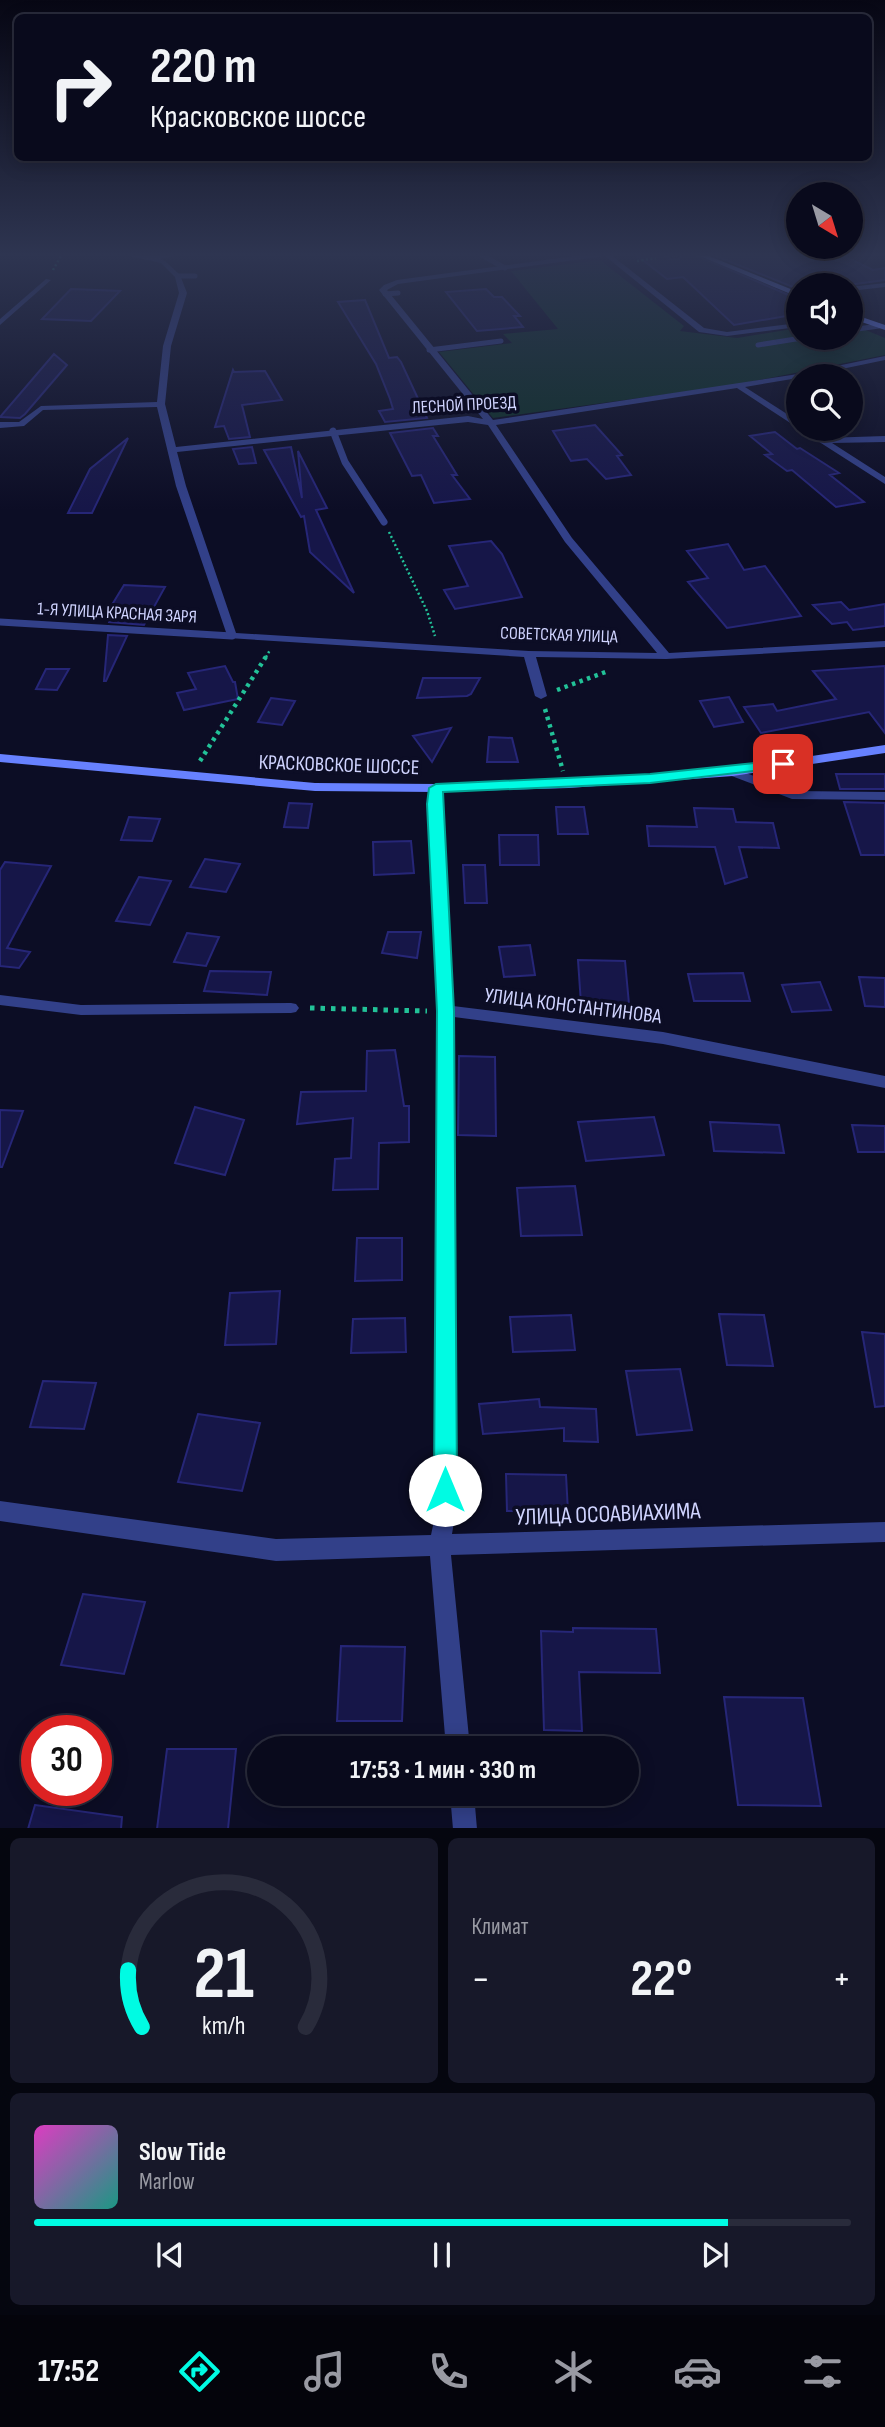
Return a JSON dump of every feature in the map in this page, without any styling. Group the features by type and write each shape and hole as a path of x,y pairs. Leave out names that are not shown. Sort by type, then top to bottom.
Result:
{"main road":[{"name":"КРАСКОВСКОЕ ШОССЕ","path":"0,758 315,787 436,788 582,783 733,772 885,749"}],"street":[{"path":"169,339 161,404 181,486 232,636"},
{"path":"421,339 495,420 568,540 666,656"},
{"name":"ЛЕСНОЙ ПРОЕЗД","path":"856,364 885,358"},
{"name":"ЛЕСНОЙ ПРОЕЗД","path":"173,450 333,431 468,419 495,420 740,387 786,378"},
{"path":"740,387 786,417"},
{"path":"0,425 21,424 41,408 161,404"},
{"path":"863,440 885,439"},
{"path":"823,441 885,481"},
{"name":"СОВЕТСКАЯ УЛИЦА","path":"232,636 529,654 666,656 885,644"},
{"path":"529,654 541,696"},
{"path":"733,772 792,795 885,796"},
{"path":"436,788 446,1011 445,1503 440,1546 457,1736"},
{"path":"0,1000 81,1010 291,1008"},
{"name":"УЛИЦА КОНСТАНТИНОВА","path":"446,1011 663,1038 885,1082"},
{"name":"УЛИЦА ОСОАВИАХИМА","path":"0,1511 276,1550 885,1532"},
{"path":"463,1806 465,1828"}],"lane":[{"path":"429,350 501,341"},
{"path":"758,345 786,341"},
{"path":"333,431 345,462 384,522"},
{"name":"1-Я УЛИЦА КРАСНАЯ ЗАРЯ","path":"0,622 232,636"}],"path":[{"path":"384,522 427,611 439,647"},
{"path":"197,766 278,637"},
{"path":"564,773 541,696 611,669"},
{"path":"291,1008 446,1011"}],"green space":[{"path":"508,339 786,339 786,350 863,350 863,339 885,339 885,355 840,364 786,364 786,375 734,385 493,418 439,352 512,343"}],"building":[{"path":"361,339 381,339 389,358 397,357 427,418 385,422 379,411 393,409 376,364"},
{"path":"54,354 67,365 20,418 0,417"},
{"path":"233,370 265,371 282,400 242,405 250,437 229,439 224,426 215,427"},
{"path":"595,425 622,455 617,456 631,475 606,479 587,459 571,461 553,431"},
{"path":"433,428 438,436 433,436 457,475 452,475 470,499 434,503 421,475 412,476 390,433"},
{"path":"775,432 797,449 800,448 839,473 830,475 864,502 836,507 792,470 787,471 765,455 772,454 750,436"},
{"path":"128,438 92,513 68,513 90,469"},
{"path":"252,447 256,463 239,464 233,449"},
{"path":"291,447 302,498 298,451 327,508 316,510 354,593 310,552 304,516 301,517 264,450"},
{"path":"491,541 502,554 522,597 455,609 444,590 468,586 449,546"},
{"path":"728,544 744,570 765,566 801,616 727,628 688,582 708,578 687,551"},
{"path":"124,585 165,587 144,625 109,622 110,608"},
{"path":"841,602 849,610 885,604 885,626 853,630 847,622 832,624 813,605"},
{"path":"108,635 127,636 104,681"},
{"path":"225,666 235,682 238,699 184,710 177,693 196,689 188,673"},
{"path":"885,666 885,733 869,712 761,733 744,707 773,704 777,711 836,699 813,671"},
{"path":"46,669 69,669 57,690 36,689"},
{"path":"423,678 480,678 467,696 417,698"},
{"path":"729,697 743,722 714,727 700,701"},
{"path":"271,698 295,701 282,725 258,722"},
{"path":"451,728 432,762 413,736"},
{"path":"489,737 512,738 518,762 487,762"},
{"path":"836,774 885,774 885,789 840,789"},
{"path":"844,802 885,803 885,855 861,855"},
{"path":"289,803 312,804 308,828 284,827"},
{"path":"556,807 584,807 588,834 558,834"},
{"path":"694,808 733,809 736,822 773,823 779,848 739,847 747,877 725,884 715,847 649,846 647,826 697,827"},
{"path":"129,817 160,819 152,841 121,840"},
{"path":"499,835 538,835 539,865 500,865"},
{"path":"411,841 414,873 374,875 373,842"},
{"path":"205,859 240,864 226,892 190,887"},
{"path":"5,862 51,866 7,948 30,952 19,968 0,966 0,870"},
{"path":"463,865 485,865 487,903 465,903"},
{"path":"139,877 171,881 150,925 116,921"},
{"path":"388,932 421,932 417,958 382,953"},
{"path":"187,933 219,937 206,966 174,962"},
{"path":"530,945 535,975 504,977 499,947"},
{"path":"578,960 625,961 629,1004 581,1004"},
{"path":"210,971 271,972 267,995 204,991"},
{"path":"743,973 750,1001 694,1001 688,974"},
{"path":"859,977 885,978 885,1007 865,1006"},
{"path":"820,982 831,1010 792,1012 782,985"},
{"path":"395,1050 404,1106 409,1106 409,1142 379,1143 378,1189 333,1190 335,1159 351,1158 353,1118 297,1124 301,1092 366,1091 367,1051"},
{"path":"459,1056 495,1057 496,1136 458,1135"},
{"path":"195,1107 244,1120 225,1175 175,1163"},
{"path":"0,1110 23,1111 2,1167 0,1167"},
{"path":"654,1117 664,1155 586,1161 578,1122"},
{"path":"710,1122 779,1125 784,1153 714,1151"},
{"path":"852,1125 885,1126 885,1152 858,1152"},
{"path":"575,1186 582,1235 521,1236 517,1188"},
{"path":"357,1238 402,1238 402,1280 355,1281"},
{"path":"280,1291 276,1344 225,1345 230,1293"},
{"path":"719,1314 764,1315 773,1366 727,1365"},
{"path":"571,1315 575,1350 513,1352 510,1317"},
{"path":"405,1318 406,1352 351,1353 353,1319"},
{"path":"862,1332 885,1334 885,1406 875,1407"},
{"path":"680,1369 692,1430 637,1435 626,1371"},
{"path":"43,1381 96,1383 84,1429 30,1427"},
{"path":"539,1399 540,1407 596,1409 598,1442 564,1441 564,1428 483,1434 479,1404"},
{"path":"198,1414 260,1423 242,1491 178,1482"},
{"path":"506,1474 566,1475 568,1512 507,1511"},
{"path":"83,1594 145,1602 124,1674 61,1665"},
{"path":"573,1628 656,1629 660,1673 579,1672 582,1731 544,1730 541,1631 573,1632"},
{"path":"341,1646 405,1647 402,1721 337,1721"},
{"path":"724,1697 803,1698 821,1806 738,1805"},
{"path":"167,1749 236,1749 228,1828 157,1828"},
{"path":"35,1806 42,1806 122,1817 121,1828 28,1828"}],"route":[{"path":"445,1490 446,1011 436,788 650,779 733,772 783,764"}]}
